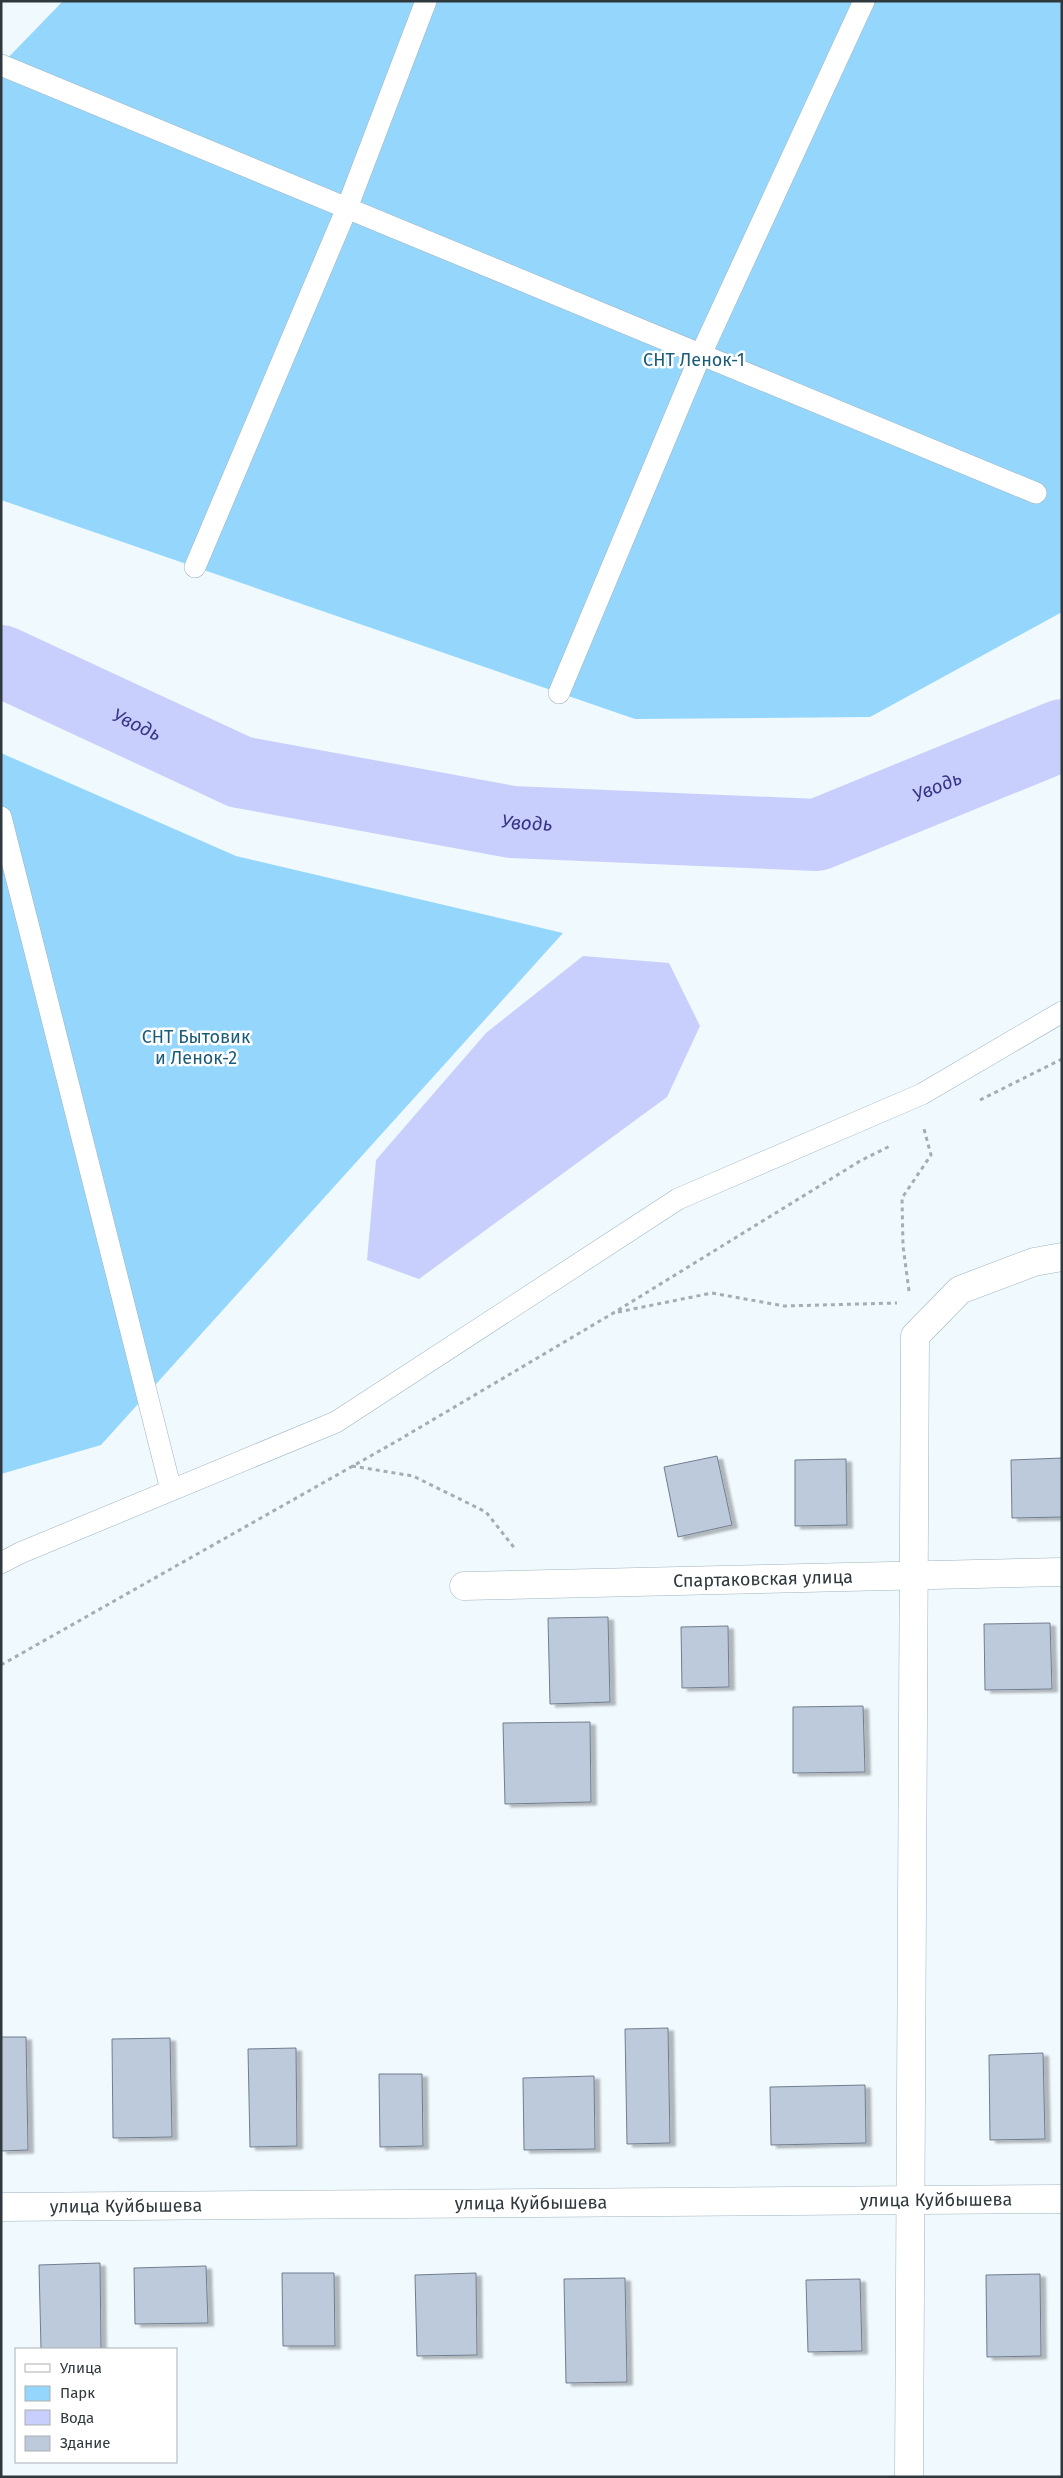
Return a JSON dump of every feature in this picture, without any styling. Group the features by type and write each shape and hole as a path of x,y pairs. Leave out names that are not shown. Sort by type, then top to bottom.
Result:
{"street":[{"path":"909,2477 915,1336 960,1290 1034,1262 1062,1257"},
{"name":"Спартаковская улица","path":"464,1586 1062,1572"},
{"name":"улица Куйбышева","path":"1,2207 1062,2199"}],"lane":[{"path":"195,567 347,208 426,1"},
{"path":"559,693 701,354 864,1"},
{"path":"1,65 1036,493"},
{"path":"1,816 171,1490"},
{"path":"1,1563 20,1553 336,1422 678,1199 922,1094 1062,1012"}],"path":[{"path":"975,1103 1062,1059"},
{"path":"916,1133 932,1124"},
{"path":"915,1336 903,1246 902,1198 931,1155 924,1129"},
{"path":"1,1665 352,1466 615,1312 860,1161 900,1141"},
{"path":"615,1312 712,1293 784,1306 910,1303"},
{"path":"352,1466 413,1476 486,1512 526,1564 538,1584"}],"green space":[{"name":"СНТ Ленок-1","path":"63,1 1062,1 1062,612 870,717 635,719 1,500 1,65"},
{"name":"СНТ Бытовик и Ленок-2","path":"1,753 236,856 563,933 101,1445 1,1474"}],"water":[{"path":"583,956 669,963 700,1026 667,1097 419,1279 367,1260 376,1160 486,1033"}],"building":[{"path":"717,1456 732,1525 678,1537 664,1467"},
{"path":"1062,1458 1062,1517 1012,1518 1011,1460"},
{"path":"846,1459 847,1525 795,1526 795,1460"},
{"path":"608,1617 610,1702 550,1704 548,1618"},
{"path":"1050,1623 1052,1689 985,1690 984,1624"},
{"path":"728,1626 729,1687 682,1688 681,1627"},
{"path":"863,1706 865,1772 793,1773 793,1707"},
{"path":"590,1722 591,1802 505,1804 503,1723"},
{"path":"668,2028 670,2143 627,2144 625,2029"},
{"path":"1,2037 26,2037 28,2150 1,2151"},
{"path":"170,2038 172,2137 113,2138 112,2039"},
{"path":"296,2048 297,2146 250,2147 248,2049"},
{"path":"1043,2053 1045,2139 990,2140 989,2055"},
{"path":"379,2074 422,2074 423,2146 380,2147"},
{"path":"594,2076 595,2149 524,2150 523,2078"},
{"path":"865,2085 866,2143 771,2145 770,2087"},
{"path":"100,2263 101,2348 41,2348 39,2265"},
{"path":"206,2266 208,2323 135,2324 134,2268"},
{"path":"282,2273 334,2273 335,2346 283,2346"},
{"path":"476,2273 477,2355 417,2356 415,2275"},
{"path":"1040,2274 1041,2356 987,2357 986,2275"},
{"path":"625,2278 627,2382 566,2383 564,2279"},
{"path":"860,2279 862,2351 808,2352 806,2280"}],"waterway":[{"name":"Уводь","path":"1,661 240,772 512,822 817,835 1062,735"}]}
